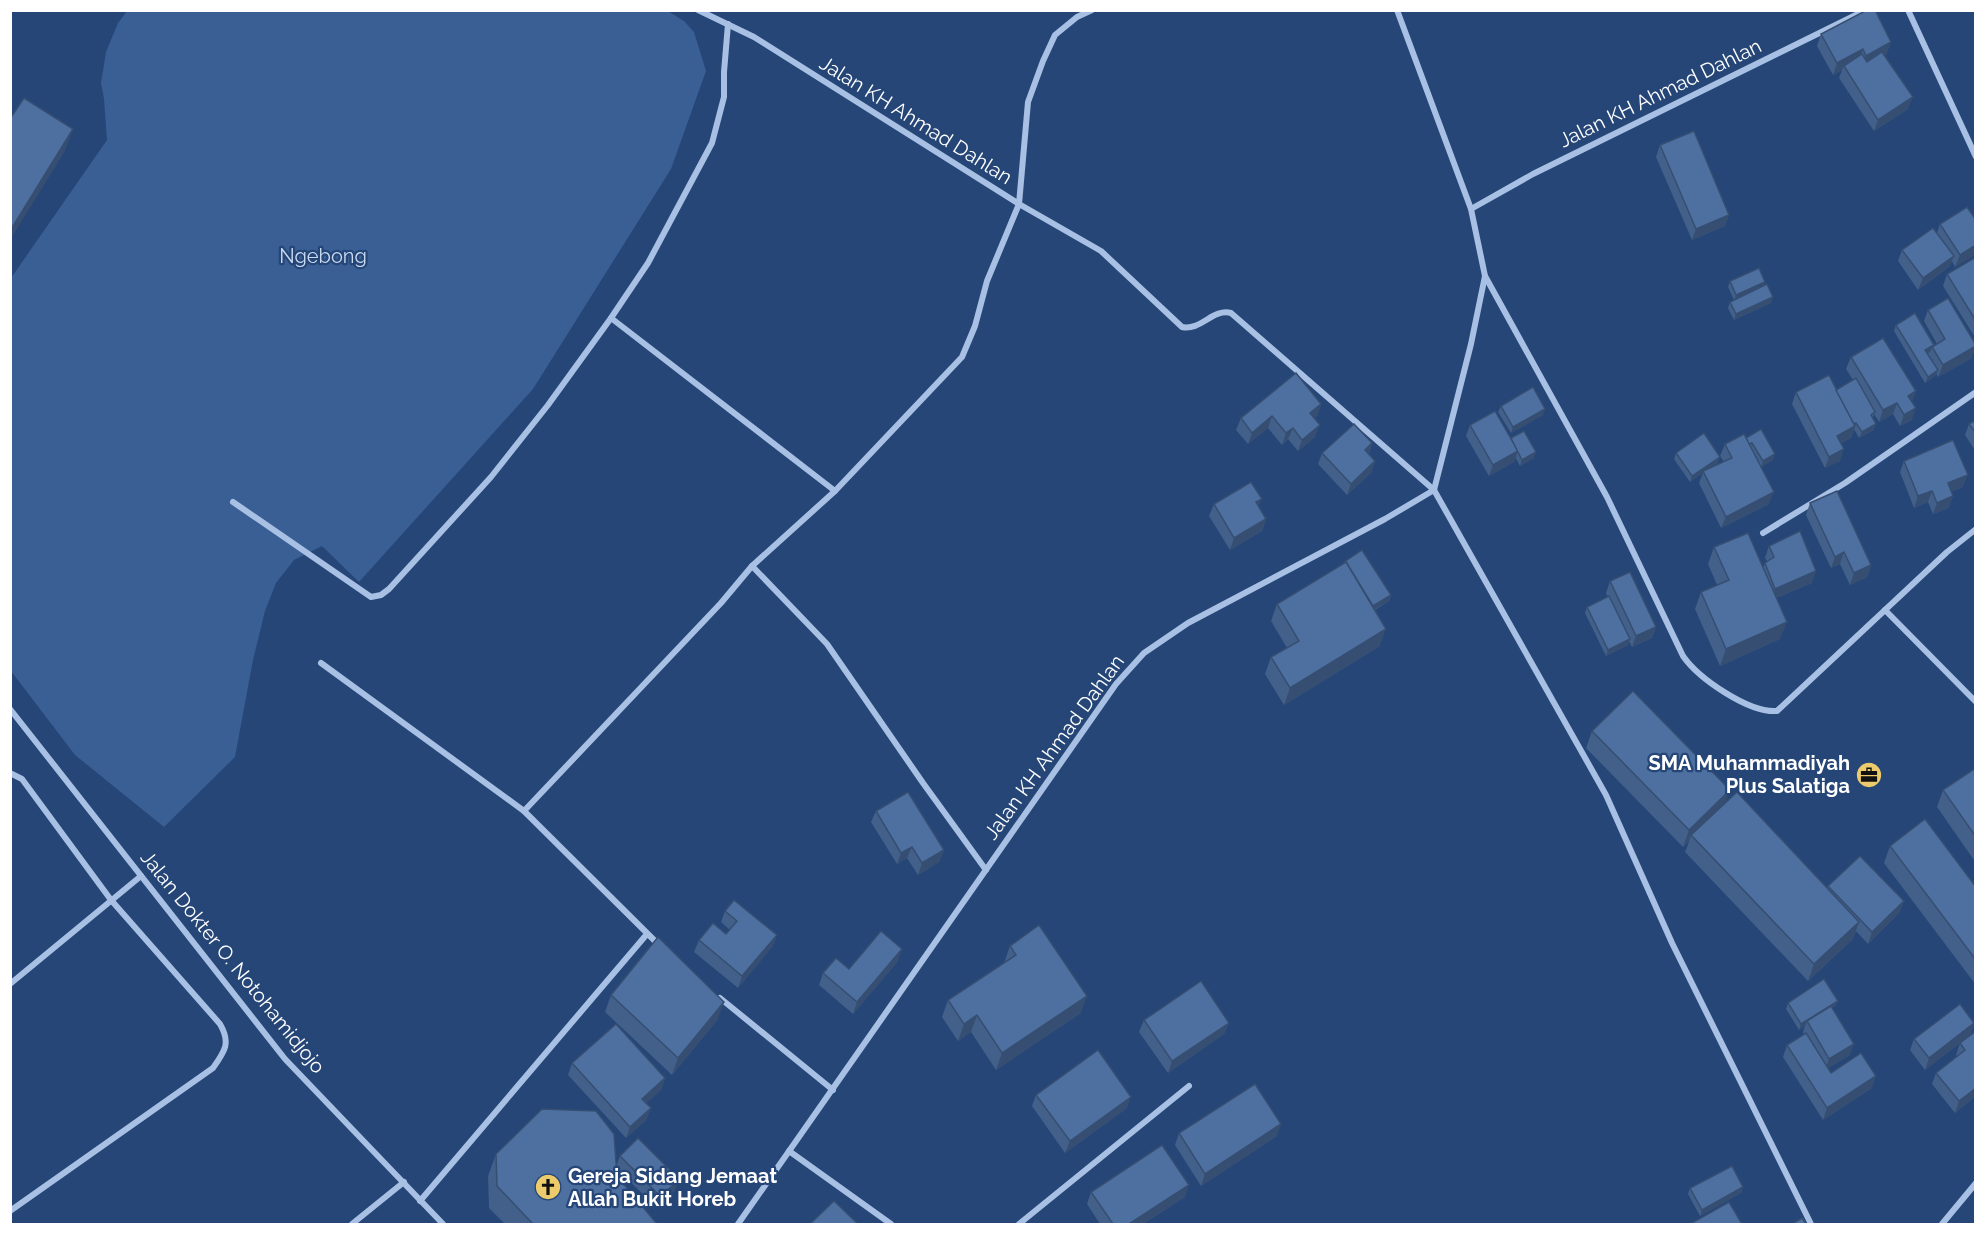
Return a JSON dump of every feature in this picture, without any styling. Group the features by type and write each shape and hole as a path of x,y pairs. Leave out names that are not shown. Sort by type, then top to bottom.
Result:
{"street":[{"name":"Jalan KH Ahmad Dahlan","path":"698,10 754,37 1019,204 1028,102 1043,61 1055,34 1077,17 1092,10"},
{"path":"1397,10 1471,209 1485,276 1607,497 1683,656 1694,669 1735,698 1762,711 1777,711 1976,529"},
{"name":"Jalan KH Ahmad Dahlan","path":"1471,209 1543,169 1866,10"},
{"path":"1908,10 1976,157"},
{"path":"233,502 366,594 371,597 381,595 491,477 548,405 648,263 712,143 724,97 728,24"},
{"path":"524,811 721,603 752,566 836,491 962,357 975,326 987,280 1019,204 1101,251 1182,327 1193,328 1220,312 1231,312 1434,490 1606,795 1672,943 1811,1224"},
{"path":"1434,490 1471,344 1485,276"},
{"path":"611,318 836,491"},
{"path":"1763,533 1845,483 1976,392"},
{"name":"Jalan KH Ahmad Dahlan","path":"738,1224 1116,684 1144,653 1188,623 1385,519 1434,490"},
{"path":"752,566 827,644 986,870"},
{"path":"1885,610 1976,702"},
{"path":"321,663 524,811 664,950"},
{"name":"Jalan Dokter O. Notohamidjojo","path":"10,709 285,1059 443,1224"},
{"path":"10,773 22,779 111,900 220,1024 227,1043 213,1068 10,1211"},
{"path":"10,984 141,876"},
{"path":"420,1201 647,934"},
{"path":"717,995 833,1090"},
{"path":"1019,1224 1189,1086"},
{"path":"789,1151 891,1224"},
{"path":"352,1224 404,1182"},
{"path":"1942,1224 1976,1183"}],"green space":[{"name":"Ngebong","path":"666,10 684,21 694,32 706,71 671,169 533,389 359,582 322,546 294,560 276,583 265,611 253,660 235,757 164,827 75,755 11,671 11,278 107,140 101,83 106,52 118,23 127,11"}],"building":[{"path":"1867,10 1875,10 1891,42 1866,56 1863,49 1837,63 1821,34"},
{"path":"1882,52 1913,97 1878,120 1844,66 1862,54 1867,62"},
{"path":"24,98 73,129 10,231 10,119"},
{"path":"1694,131 1729,215 1696,229 1660,145"},
{"path":"1967,207 1976,220 1976,245 1960,255 1940,224"},
{"path":"1933,228 1954,256 1923,278 1902,250"},
{"path":"1976,257 1976,321 1947,274"},
{"path":"1759,268 1765,282 1736,295 1730,281"},
{"path":"1767,284 1773,297 1736,314 1730,302"},
{"path":"1948,298 1976,346 1943,365 1932,347 1945,339 1928,310"},
{"path":"1915,313 1934,345 1925,350 1938,370 1928,377 1896,325"},
{"path":"1883,338 1916,391 1908,396 1916,408 1904,415 1897,403 1883,410 1851,357"},
{"path":"1296,373 1321,404 1310,413 1320,425 1302,440 1293,428 1286,433 1272,416 1252,433 1241,418"},
{"path":"1829,375 1855,426 1837,436 1844,449 1829,457 1796,392"},
{"path":"1856,378 1875,412 1871,415 1876,424 1862,432 1856,423 1854,424 1836,390"},
{"path":"1533,387 1545,409 1513,427 1501,406"},
{"path":"1495,411 1518,451 1493,465 1470,425"},
{"path":"1976,420 1976,433 1969,424"},
{"path":"1354,424 1372,443 1365,450 1375,461 1351,484 1322,453"},
{"path":"1761,429 1775,454 1763,461 1752,443 1749,444 1746,438"},
{"path":"1524,431 1536,452 1522,460 1511,438"},
{"path":"1704,433 1720,457 1692,476 1676,453"},
{"path":"1744,434 1774,492 1726,517 1703,471 1732,458 1725,444"},
{"path":"1953,440 1968,475 1948,483 1953,496 1937,503 1932,491 1918,496 1904,461"},
{"path":"1251,482 1262,499 1256,502 1266,519 1234,538 1214,504"},
{"path":"1837,491 1871,565 1854,573 1844,552 1835,557 1810,503"},
{"path":"1800,531 1816,571 1775,589 1765,563 1774,557 1769,546"},
{"path":"1748,533 1787,622 1726,649 1701,592 1729,580 1714,547"},
{"path":"1362,550 1391,595 1373,606 1344,562"},
{"path":"1346,562 1386,629 1290,688 1271,657 1299,641 1277,604"},
{"path":"1630,572 1656,627 1636,636 1610,581"},
{"path":"1609,596 1630,639 1608,650 1587,607"},
{"path":"1633,691 1730,790 1689,830 1592,731"},
{"path":"1976,768 1976,837 1943,790"},
{"path":"908,792 944,850 922,863 912,847 901,853 876,811"},
{"path":"1737,792 1859,922 1814,964 1691,835"},
{"path":"1925,819 1976,887 1976,960 1890,846"},
{"path":"1860,856 1904,901 1872,932 1828,886"},
{"path":"734,900 777,935 742,976 699,940 713,923 726,934 737,921 725,911"},
{"path":"1039,925 1087,996 1002,1053 977,1015 964,1024 948,1000 1016,955 1010,946"},
{"path":"881,931 902,949 857,1002 823,973 836,958 849,969"},
{"path":"658,937 724,1002 678,1058 611,995"},
{"path":"1824,979 1838,1001 1801,1024 1788,1003"},
{"path":"1201,981 1229,1023 1172,1061 1144,1020"},
{"path":"1960,1004 1974,1023 1929,1058 1914,1039"},
{"path":"1831,1006 1854,1044 1829,1059 1807,1021"},
{"path":"616,1024 665,1078 642,1099 651,1108 630,1127 572,1063"},
{"path":"1976,1031 1976,1088 1959,1101 1936,1073 1965,1050 1960,1043"},
{"path":"1806,1033 1831,1073 1861,1053 1876,1076 1827,1108 1787,1045"},
{"path":"1098,1050 1131,1097 1070,1141 1036,1095"},
{"path":"1255,1084 1281,1124 1205,1174 1179,1133"},
{"name":"Gereja Sidang Jemaat Allah Bukit Horeb","path":"542,1109 596,1111 614,1134 617,1176 657,1224 533,1224 497,1186 496,1154"},
{"path":"638,1138 679,1179 661,1197 620,1156"},
{"path":"1162,1145 1189,1185 1129,1224 1113,1224 1091,1192"},
{"path":"1732,1166 1743,1187 1702,1210 1690,1188"},
{"path":"834,1201 858,1224 810,1224"},
{"path":"1729,1202 1742,1224 1690,1224"},
{"path":"1802,1218 1806,1224 1792,1224"}],"place":[{"name":"SMA Muhammadiyah Plus Salatiga","path":"1869,775"},
{"name":"Gereja Sidang Jemaat Allah Bukit Horeb","path":"548,1187"}]}
